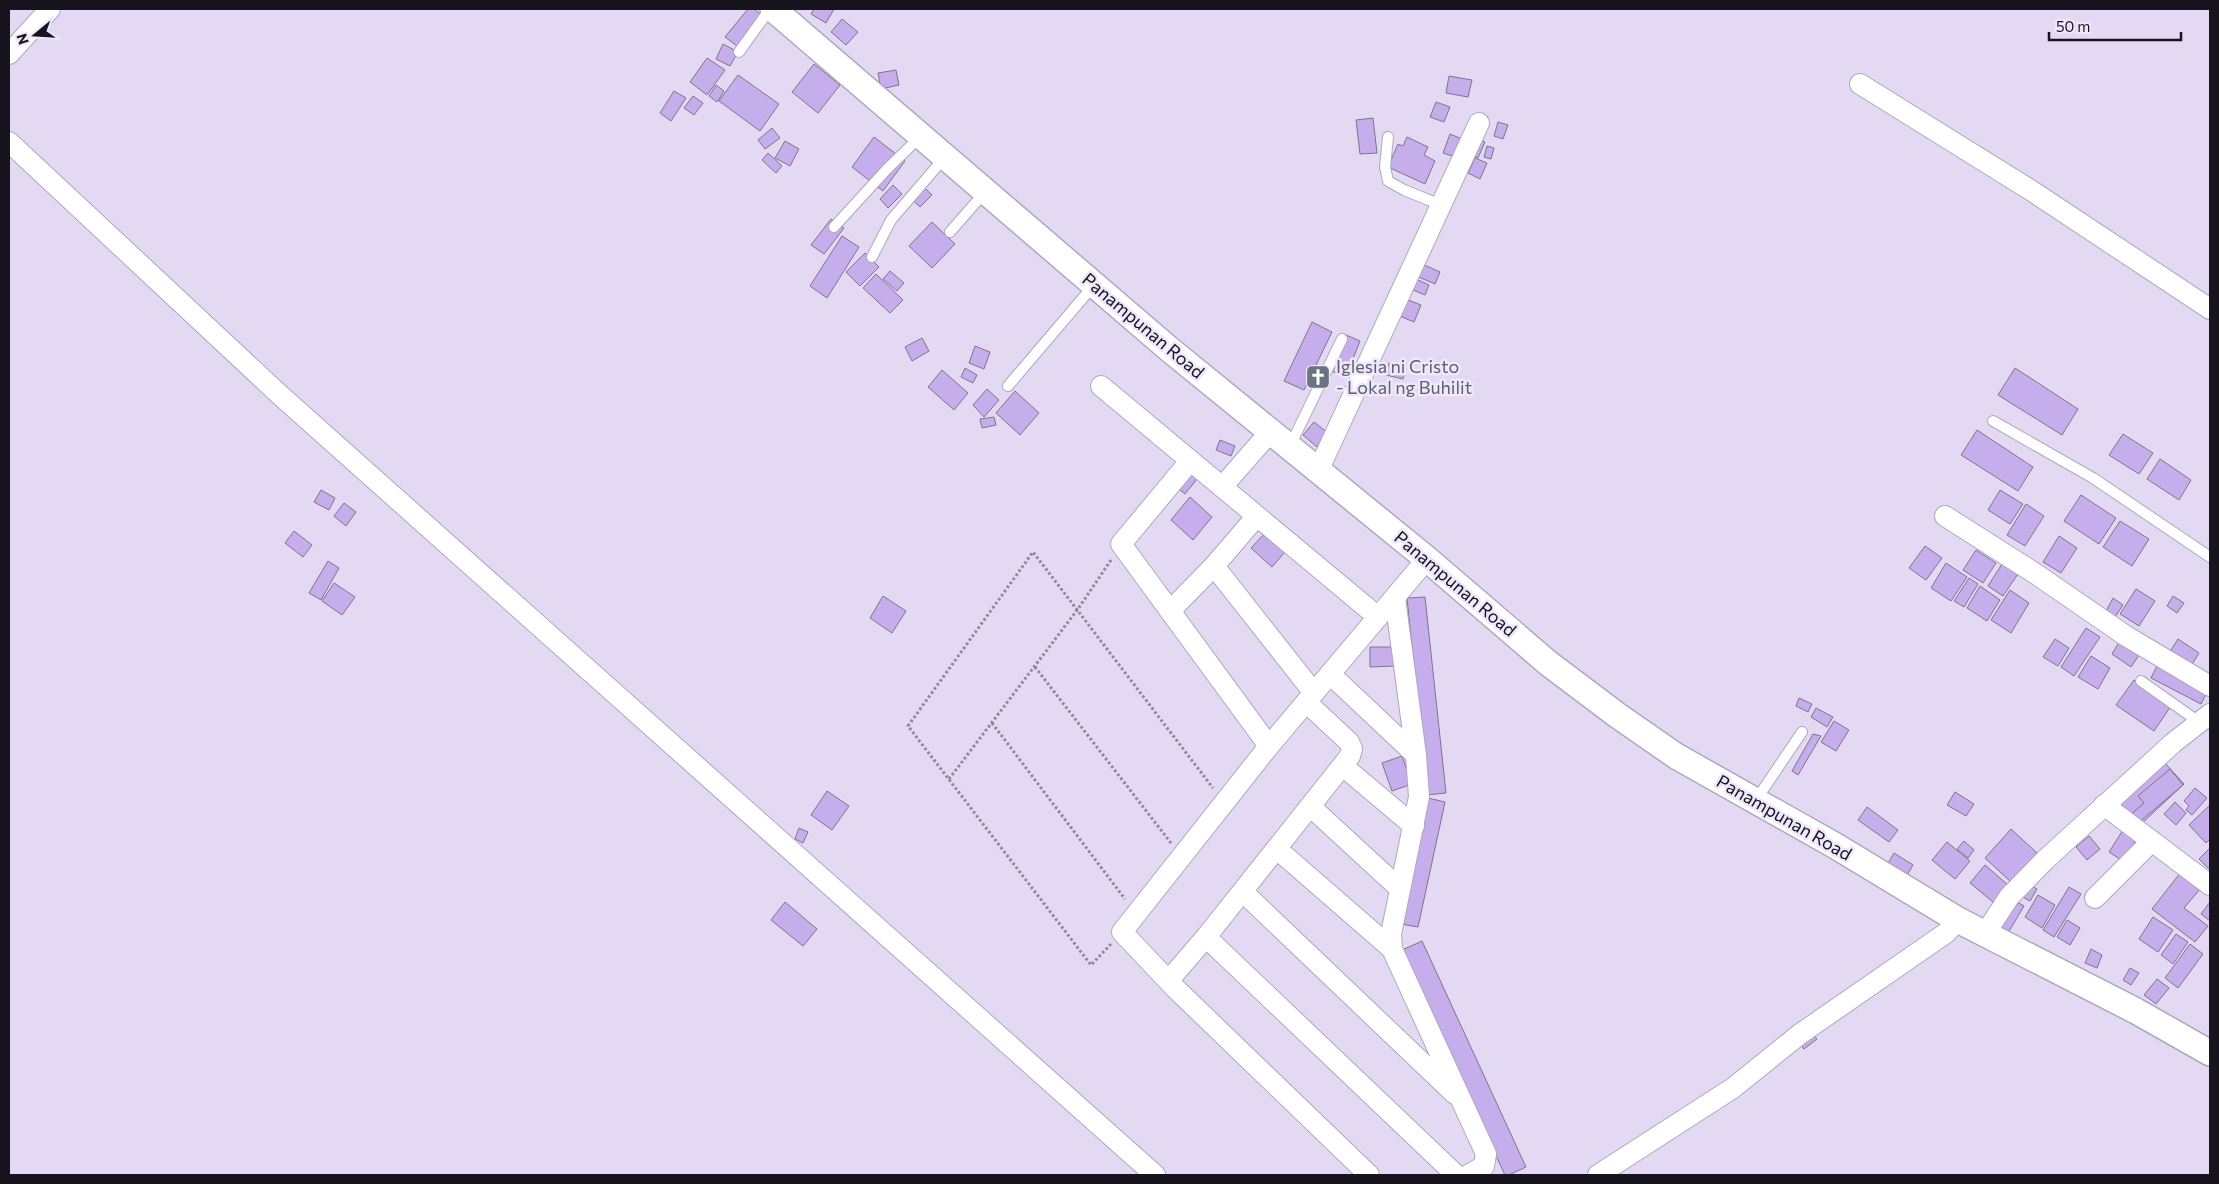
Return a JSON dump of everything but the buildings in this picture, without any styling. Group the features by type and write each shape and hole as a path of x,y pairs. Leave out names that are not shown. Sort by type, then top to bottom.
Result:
{"street":[{"path":"9,54 50,9"},
{"name":"Panampunan Road","path":"772,9 1094,285 1270,432 1427,559 1548,663 1617,715 1676,756 1834,845 1958,920 2136,1011 2210,1053"},
{"path":"1860,84 2032,190 2210,308"},
{"path":"1318,471 1479,123"},
{"path":"9,142 280,395 1155,1175"},
{"path":"1101,386 1378,617"},
{"path":"1222,487 1270,432"},
{"path":"1190,461 1122,544 1269,746"},
{"path":"1170,611 1214,566 1256,516"},
{"path":"1945,516 2036,574 2126,636 2210,686"},
{"path":"1369,1175 1168,980 1122,932 1269,746 1427,559"},
{"path":"1168,980 1206,938 1311,807 1343,766 1352,750 1349,742 1310,698 1214,566"},
{"path":"1395,598 1416,755 1419,797 1391,934 1392,949 1486,1154 1484,1166 1468,1175"},
{"path":"1330,674 1416,755"},
{"path":"1985,934 2009,897 2104,805 2173,743 2205,718"},
{"path":"1343,766 1414,826"},
{"path":"2104,805 2210,885"},
{"path":"1311,807 1400,889"},
{"path":"2094,898 2152,841"},
{"path":"1276,849 1392,949"},
{"path":"1243,892 1463,1102"},
{"path":"1598,1175 1733,1088 1800,1034 1946,933 1958,920"},
{"path":"1206,938 1456,1175"}],"lane":[{"path":"739,52 772,9"},
{"path":"834,227 887,169 921,136"},
{"path":"1388,137 1385,167 1388,181 1404,190 1441,205"},
{"path":"872,257 891,220 946,157"},
{"path":"950,232 986,191"},
{"path":"1008,386 1094,285"},
{"path":"1289,447 1342,339"},
{"path":"1993,421 2093,478 2210,557"},
{"path":"2141,681 2205,718"},
{"path":"1755,801 1802,732"}],"path":[{"path":"949,779 1078,609 1122,544"},
{"path":"1122,932 1091,966 908,726 1033,552 1224,802"},
{"path":"1034,667 1182,857"},
{"path":"992,723 1136,913"}],"place":[{"name":"Iglesia ni Cristo - Lokal ng Buhilit","path":"1318,377"}]}
